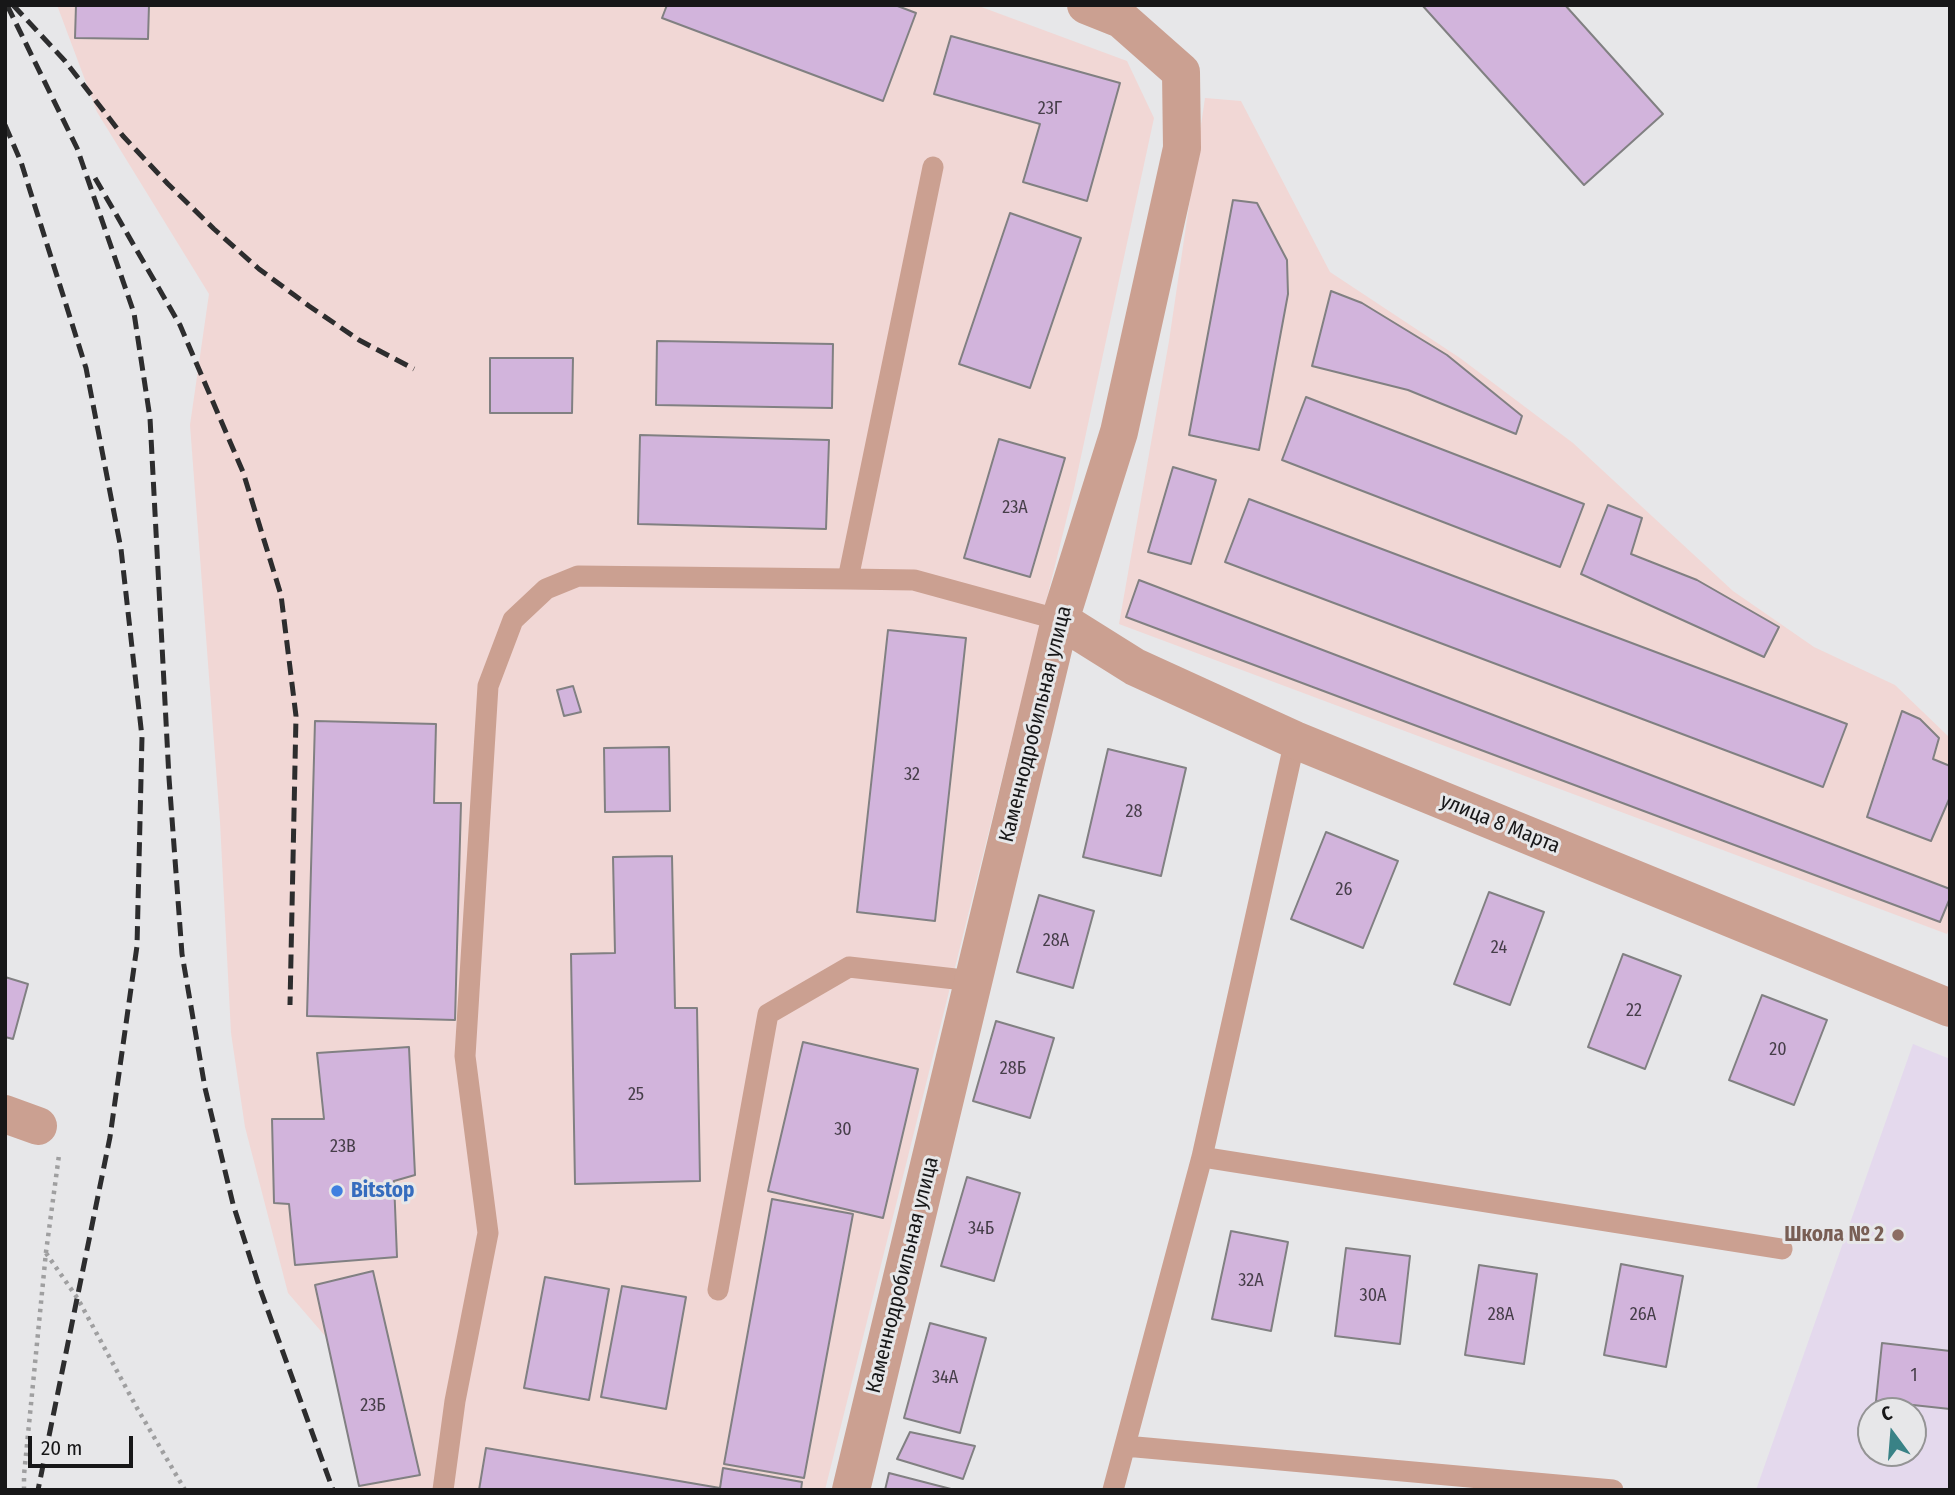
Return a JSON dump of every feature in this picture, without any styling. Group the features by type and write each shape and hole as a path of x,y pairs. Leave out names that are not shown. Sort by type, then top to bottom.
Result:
{"street":[{"name":"Каменнодробильная улица","path":"851,1490 1060,620 1119,432 1182,148 1181,72 1121,19 1086,5"},
{"name":"улица 8 Марта","path":"1060,620 1135,667 1295,740 1950,1008"}],"lane":[{"path":"848,579 933,166"},
{"path":"443,1490 455,1401 488,1233 465,1056 488,686 513,620 546,589 578,576 914,579 1060,620"},
{"path":"1113,1490 1202,1157 1295,740"},
{"path":"718,1290 768,1014 849,967 974,981"},
{"path":"1202,1157 1782,1248"},
{"path":"1125,1446 1613,1490"}],"path":[{"path":"22,1120 62,1141 46,1252 24,1490"},
{"path":"46,1252 78,1298 185,1490"}],"shaded area":[{"path":"57,5 976,5 1127,61 1154,118 1074,489 825,1490 361,1490 326,1337 288,1293 245,1127 231,1033 220,822 190,425 209,294 97,112"},
{"path":"1205,98 1241,101 1330,272 1460,358 1573,443 1733,591 1814,647 1895,685 1950,738 1950,927 1947,934 1119,624 1169,341"},
{"name":"Школа № 2","path":"1913,1044 1950,1059 1950,1490 1756,1490"}],"building":[{"path":"76,5 149,5 148,39 75,38"},
{"path":"667,5 895,5 916,13 883,101 662,18"},
{"path":"1422,5 1565,5 1663,114 1584,185"},
{"path":"951,36 1120,83 1087,201 1023,182 1040,124 934,94"},
{"path":"1233,200 1257,203 1287,260 1288,294 1259,450 1189,435"},
{"path":"1010,213 1081,238 1030,388 959,364"},
{"path":"1331,291 1362,303 1447,355 1522,416 1516,434 1408,390 1312,366"},
{"path":"657,341 833,344 832,408 656,405"},
{"path":"490,358 573,358 572,413 490,413"},
{"path":"1306,397 1584,504 1560,567 1282,460"},
{"path":"640,435 829,440 826,529 638,524"},
{"path":"999,439 1065,458 1030,577 964,558"},
{"path":"1173,467 1216,480 1191,564 1148,552"},
{"path":"1249,499 1847,724 1823,787 1225,562"},
{"path":"1608,505 1642,518 1631,554 1697,580 1779,627 1764,657 1581,574"},
{"path":"1139,580 1950,889 1950,898 1940,922 1126,617"},
{"path":"888,630 966,638 935,921 857,912"},
{"path":"573,686 581,712 564,716 557,690"},
{"path":"1902,711 1920,719 1939,738 1933,759 1950,766 1950,797 1931,841 1867,817"},
{"path":"315,721 436,724 434,803 461,803 455,1020 307,1016"},
{"path":"669,747 670,811 605,812 604,748"},
{"path":"1108,749 1186,768 1161,876 1083,857"},
{"path":"1326,832 1398,861 1363,948 1291,919"},
{"path":"672,856 675,1008 697,1008 700,1181 575,1184 571,954 615,953 613,857"},
{"path":"1489,892 1544,912 1510,1005 1454,984"},
{"path":"1039,895 1094,911 1073,988 1017,972"},
{"path":"1623,954 1681,976 1645,1069 1588,1047"},
{"path":"5,977 28,984 13,1039 5,1037"},
{"path":"1762,995 1827,1020 1794,1105 1729,1080"},
{"path":"996,1021 1054,1038 1030,1118 973,1101"},
{"path":"803,1042 918,1069 883,1218 768,1191"},
{"path":"409,1047 415,1175 394,1181 397,1257 295,1265 289,1204 274,1203 272,1119 324,1119 317,1053"},
{"path":"967,1177 1020,1193 994,1281 941,1266"},
{"path":"772,1199 853,1214 804,1478 724,1464"},
{"path":"1231,1231 1288,1242 1271,1331 1212,1319"},
{"path":"1346,1248 1410,1256 1400,1344 1335,1336"},
{"path":"1621,1264 1683,1276 1666,1367 1604,1355"},
{"path":"1479,1265 1537,1274 1524,1364 1465,1355"},
{"path":"373,1271 420,1475 359,1486 315,1285"},
{"path":"545,1277 609,1289 589,1400 524,1388"},
{"path":"622,1286 686,1297 666,1409 601,1397"},
{"path":"930,1323 986,1338 960,1433 904,1418"},
{"path":"1882,1343 1950,1351 1950,1409 1927,1407 1927,1397 1876,1397"},
{"path":"910,1432 975,1446 963,1479 897,1459"},
{"path":"486,1448 720,1488 723,1468 802,1482 801,1490 479,1490"},
{"path":"889,1473 951,1489 951,1490 885,1490"}],"railway":[{"path":"7,5 77,148 134,313 150,418 169,778 182,954 205,1088 233,1204 260,1289 333,1490"},
{"path":"13,5 65,61 123,136 214,229 259,269 309,306 359,340 414,369"},
{"path":"5,125 21,162 86,368 121,549 142,737 137,946 110,1137 38,1490"},
{"path":"95,178 180,325 243,472 281,595 296,716 290,1005"}],"place":[{"name":"Bitstop","path":"337,1191"},
{"name":"Школа № 2","path":"1898,1235"}]}
